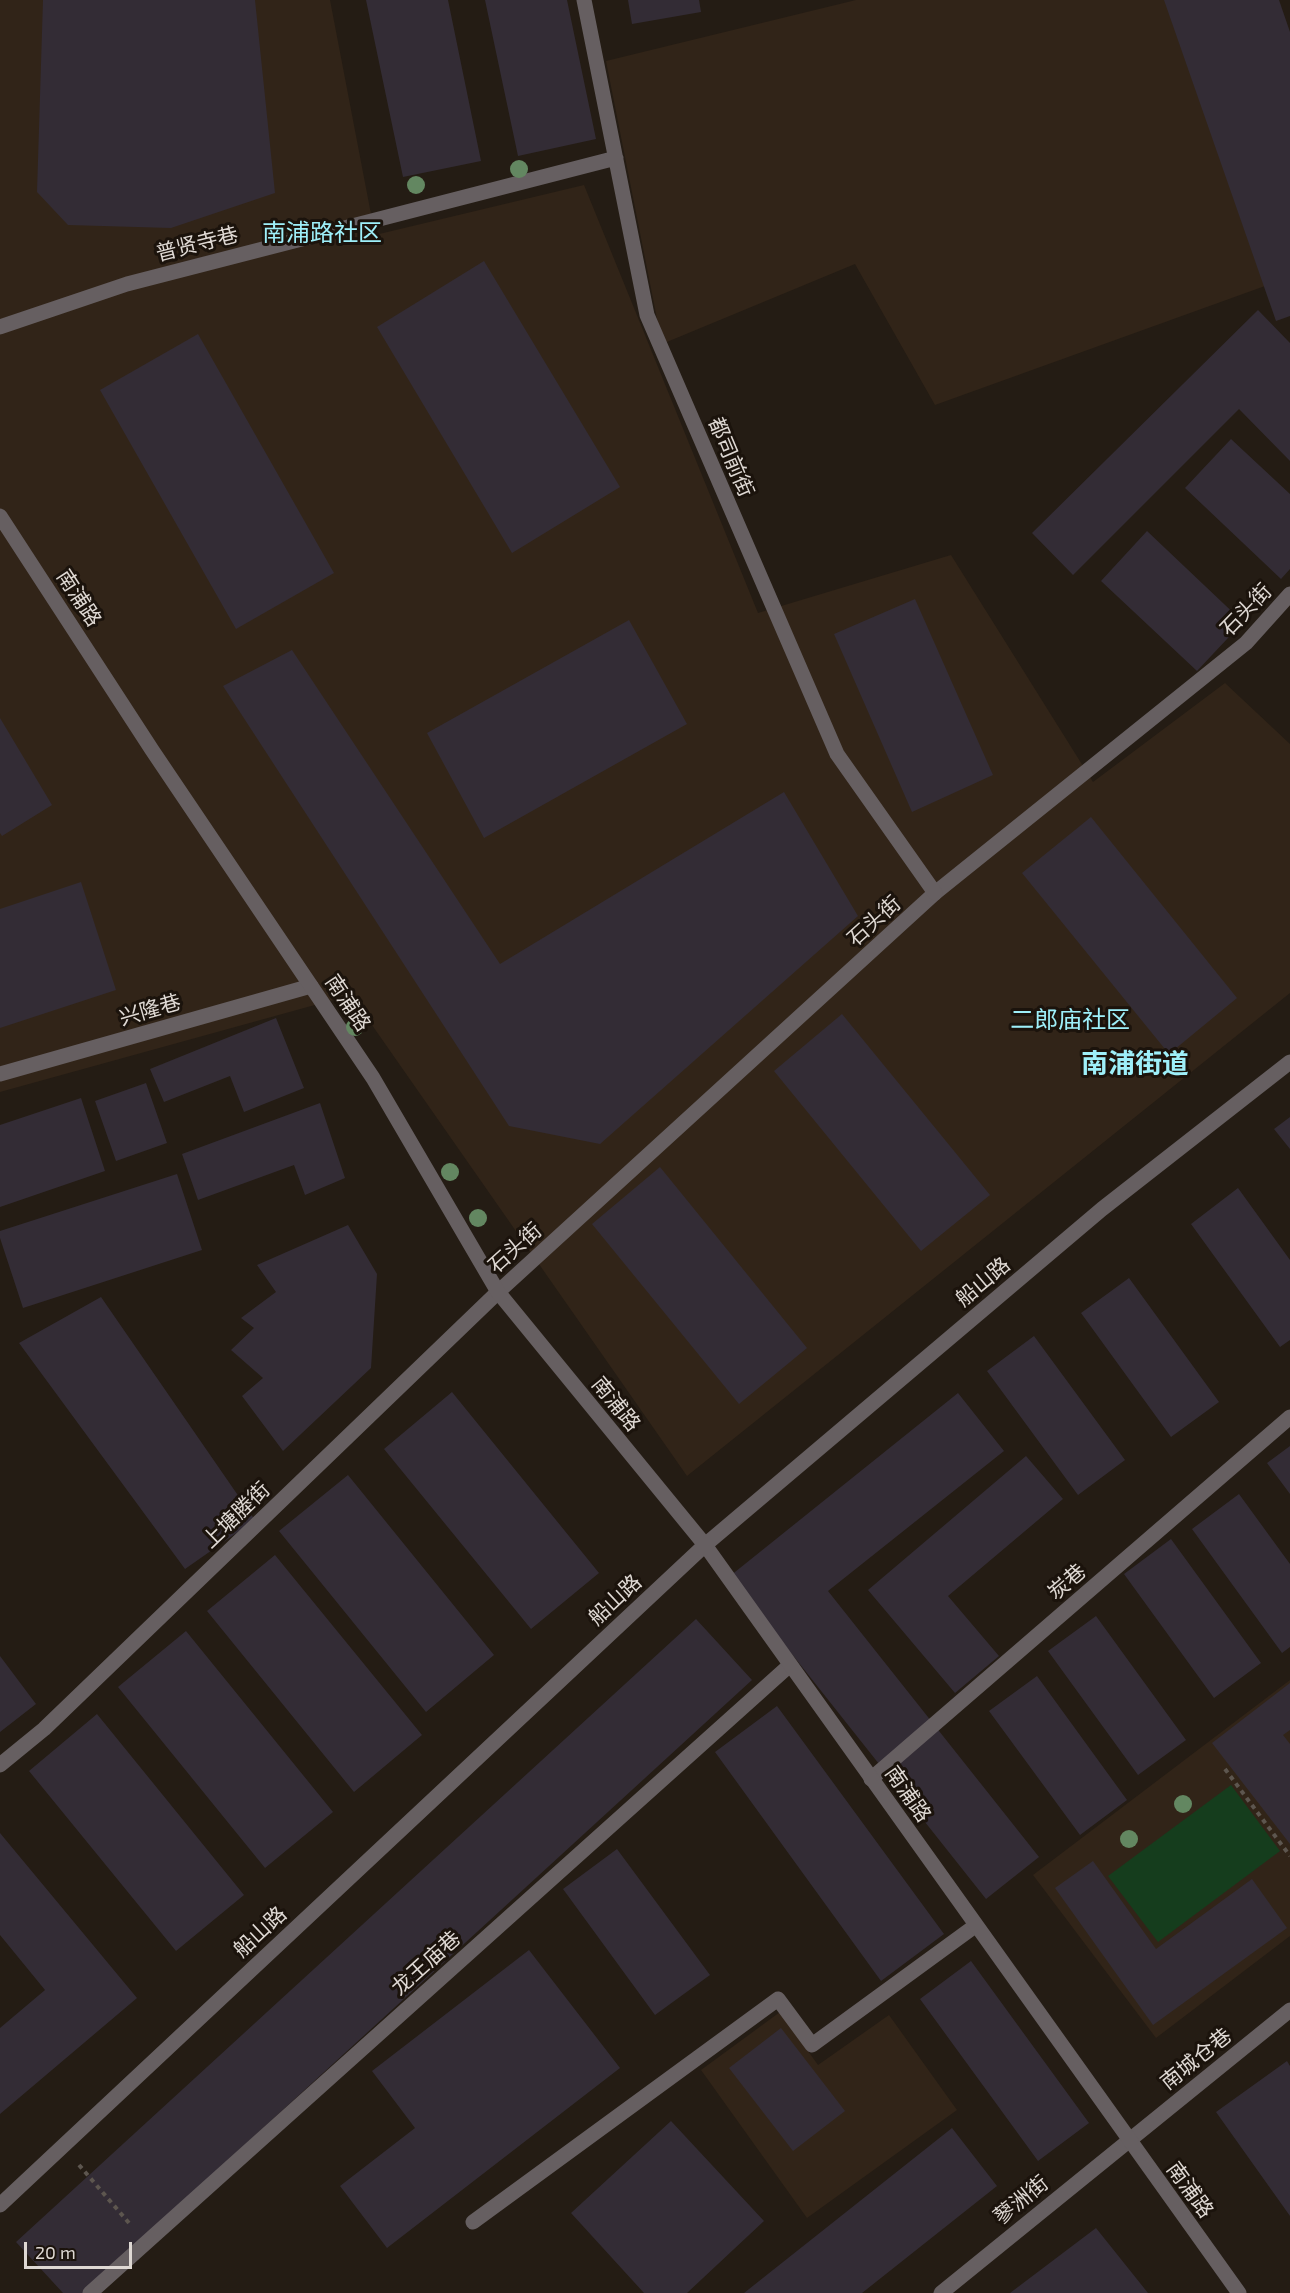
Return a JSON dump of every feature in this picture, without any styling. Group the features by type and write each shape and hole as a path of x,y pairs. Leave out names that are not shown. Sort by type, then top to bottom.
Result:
{"street":[{"name":"都司前街","path":"584,0 647,315 837,754 935,893"},
{"name":"普贤寺巷","path":"0,327 127,284 616,158"},
{"name":"南浦路","path":"0,516 152,750 373,1078 498,1292 705,1545 1239,2293"},
{"name":"石头街","path":"498,1292 935,893 1246,643 1290,594"},
{"name":"兴隆巷","path":"0,1074 311,986"},
{"name":"船山路","path":"0,2205 705,1545 1102,1209 1290,1062"},
{"name":"上塘塍街","path":"0,1765 44,1729 498,1292"},
{"name":"炭巷","path":"871,1779 1290,1417"},
{"name":"龙王庙巷","path":"90,2293 790,1665"},
{"path":"473,2222 778,1999 812,2046 975,1926"},
{"name":"南城仓巷","path":"1128,2140 1290,2010"},
{"name":"蓼洲街","path":"941,2293 1128,2140"}],"path":[{"path":"1224,1769 1290,1856"},
{"path":"62,2147 147,2242"}],"shaded area":[{"path":"0,0 330,0 375,235 584,185 758,613 951,555 1093,782 1225,683 1290,744 1290,993 687,1476 351,995 0,1092"},
{"path":"856,0 1241,0 1290,277 935,405 855,264 662,344 606,61"},
{"path":"1290,1680 1290,1936 1156,2038 1033,1875"},
{"path":"780,2012 818,2065 889,2015 957,2110 807,2218 701,2070"}],"green space":[{"path":"1231,1785 1280,1851 1158,1942 1108,1876"}],"building":[{"path":"43,0 255,0 275,193 171,228 68,225 37,192"},
{"path":"366,0 448,0 481,161 403,177"},
{"path":"485,0 567,0 596,139 518,156"},
{"path":"628,0 699,0 701,12 632,24"},
{"path":"1164,0 1279,0 1290,32 1290,316 1276,321"},
{"path":"484,261 620,487 512,553 377,327"},
{"path":"1258,310 1290,343 1290,461 1239,409 1073,575 1032,533"},
{"path":"198,334 334,573 236,629 100,390"},
{"path":"1231,439 1290,494 1290,569 1281,579 1185,488"},
{"path":"1147,531 1243,622 1197,671 1101,581"},
{"path":"915,599 993,775 912,812 834,634"},
{"path":"629,620 687,724 484,838 427,733"},
{"path":"292,650 500,964 784,792 858,916 600,1144 509,1126 223,686"},
{"path":"0,718 52,805 2,836 0,833"},
{"path":"1091,817 1237,998 1169,1054 1022,873"},
{"path":"81,882 116,990 0,1028 0,909"},
{"path":"842,1014 990,1195 921,1251 774,1071"},
{"path":"276,1018 304,1088 244,1112 230,1076 164,1102 150,1069"},
{"path":"146,1083 167,1143 116,1161 95,1101"},
{"path":"81,1098 105,1171 0,1207 0,1125"},
{"path":"320,1103 345,1178 305,1195 294,1165 198,1200 182,1154"},
{"path":"1290,1117 1290,1149 1274,1129"},
{"path":"660,1167 807,1348 739,1404 592,1224"},
{"path":"177,1174 202,1250 23,1308 0,1238 0,1231"},
{"path":"1238,1188 1290,1260 1290,1340 1280,1347 1191,1224"},
{"path":"348,1225 377,1274 371,1368 283,1451 242,1396 263,1378 231,1350 254,1328 241,1318 276,1292 257,1265"},
{"path":"1129,1278 1219,1402 1171,1437 1081,1313"},
{"path":"101,1297 255,1520 185,1569 19,1343"},
{"path":"1034,1336 1125,1460 1078,1495 987,1371"},
{"path":"452,1392 599,1573 531,1629 384,1449"},
{"path":"958,1393 1004,1451 828,1591 1039,1857 986,1899 730,1576"},
{"path":"1290,1446 1290,1494 1267,1463"},
{"path":"1026,1456 1063,1499 948,1596 999,1656 955,1693 868,1590"},
{"path":"348,1475 494,1655 426,1712 279,1531"},
{"path":"1239,1494 1290,1564 1290,1647 1282,1653 1192,1529"},
{"path":"1171,1539 1261,1663 1214,1698 1124,1574"},
{"path":"275,1555 422,1735 354,1792 207,1611"},
{"path":"1096,1616 1186,1740 1138,1775 1048,1651"},
{"path":"696,1619 752,1680 83,2293 63,2293 16,2242"},
{"path":"186,1631 333,1812 265,1868 118,1687"},
{"path":"0,1656 36,1704 0,1732"},
{"path":"1037,1676 1127,1800 1080,1835 989,1711"},
{"path":"1290,1683 1290,1730 1283,1735 1290,1744 1290,1844 1212,1743"},
{"path":"777,1706 944,1934 881,1981 715,1752"},
{"path":"97,1714 244,1895 176,1951 29,1771"},
{"path":"0,1833 137,1998 0,2114 0,2028 45,1990 0,1935"},
{"path":"617,1849 710,1975 655,2015 563,1889"},
{"path":"1093,1861 1156,1949 1252,1879 1287,1928 1153,2025 1055,1888"},
{"path":"529,1950 620,2068 387,2248 340,2186 415,2128 372,2071"},
{"path":"971,1961 1089,2123 1038,2161 920,1999"},
{"path":"781,2028 845,2111 793,2151 729,2068"},
{"path":"1287,2061 1290,2066 1290,2216 1216,2112"},
{"path":"671,2121 764,2221 687,2293 644,2293 571,2213"},
{"path":"952,2128 997,2186 862,2293 744,2293"},
{"path":"1096,2228 1148,2293 1010,2293"}],"district":[{"name":"南浦路社区","path":"322,233"},
{"name":"二郎庙社区","path":"1070,1020"},
{"name":"南浦街道","path":"1135,1064"}]}
